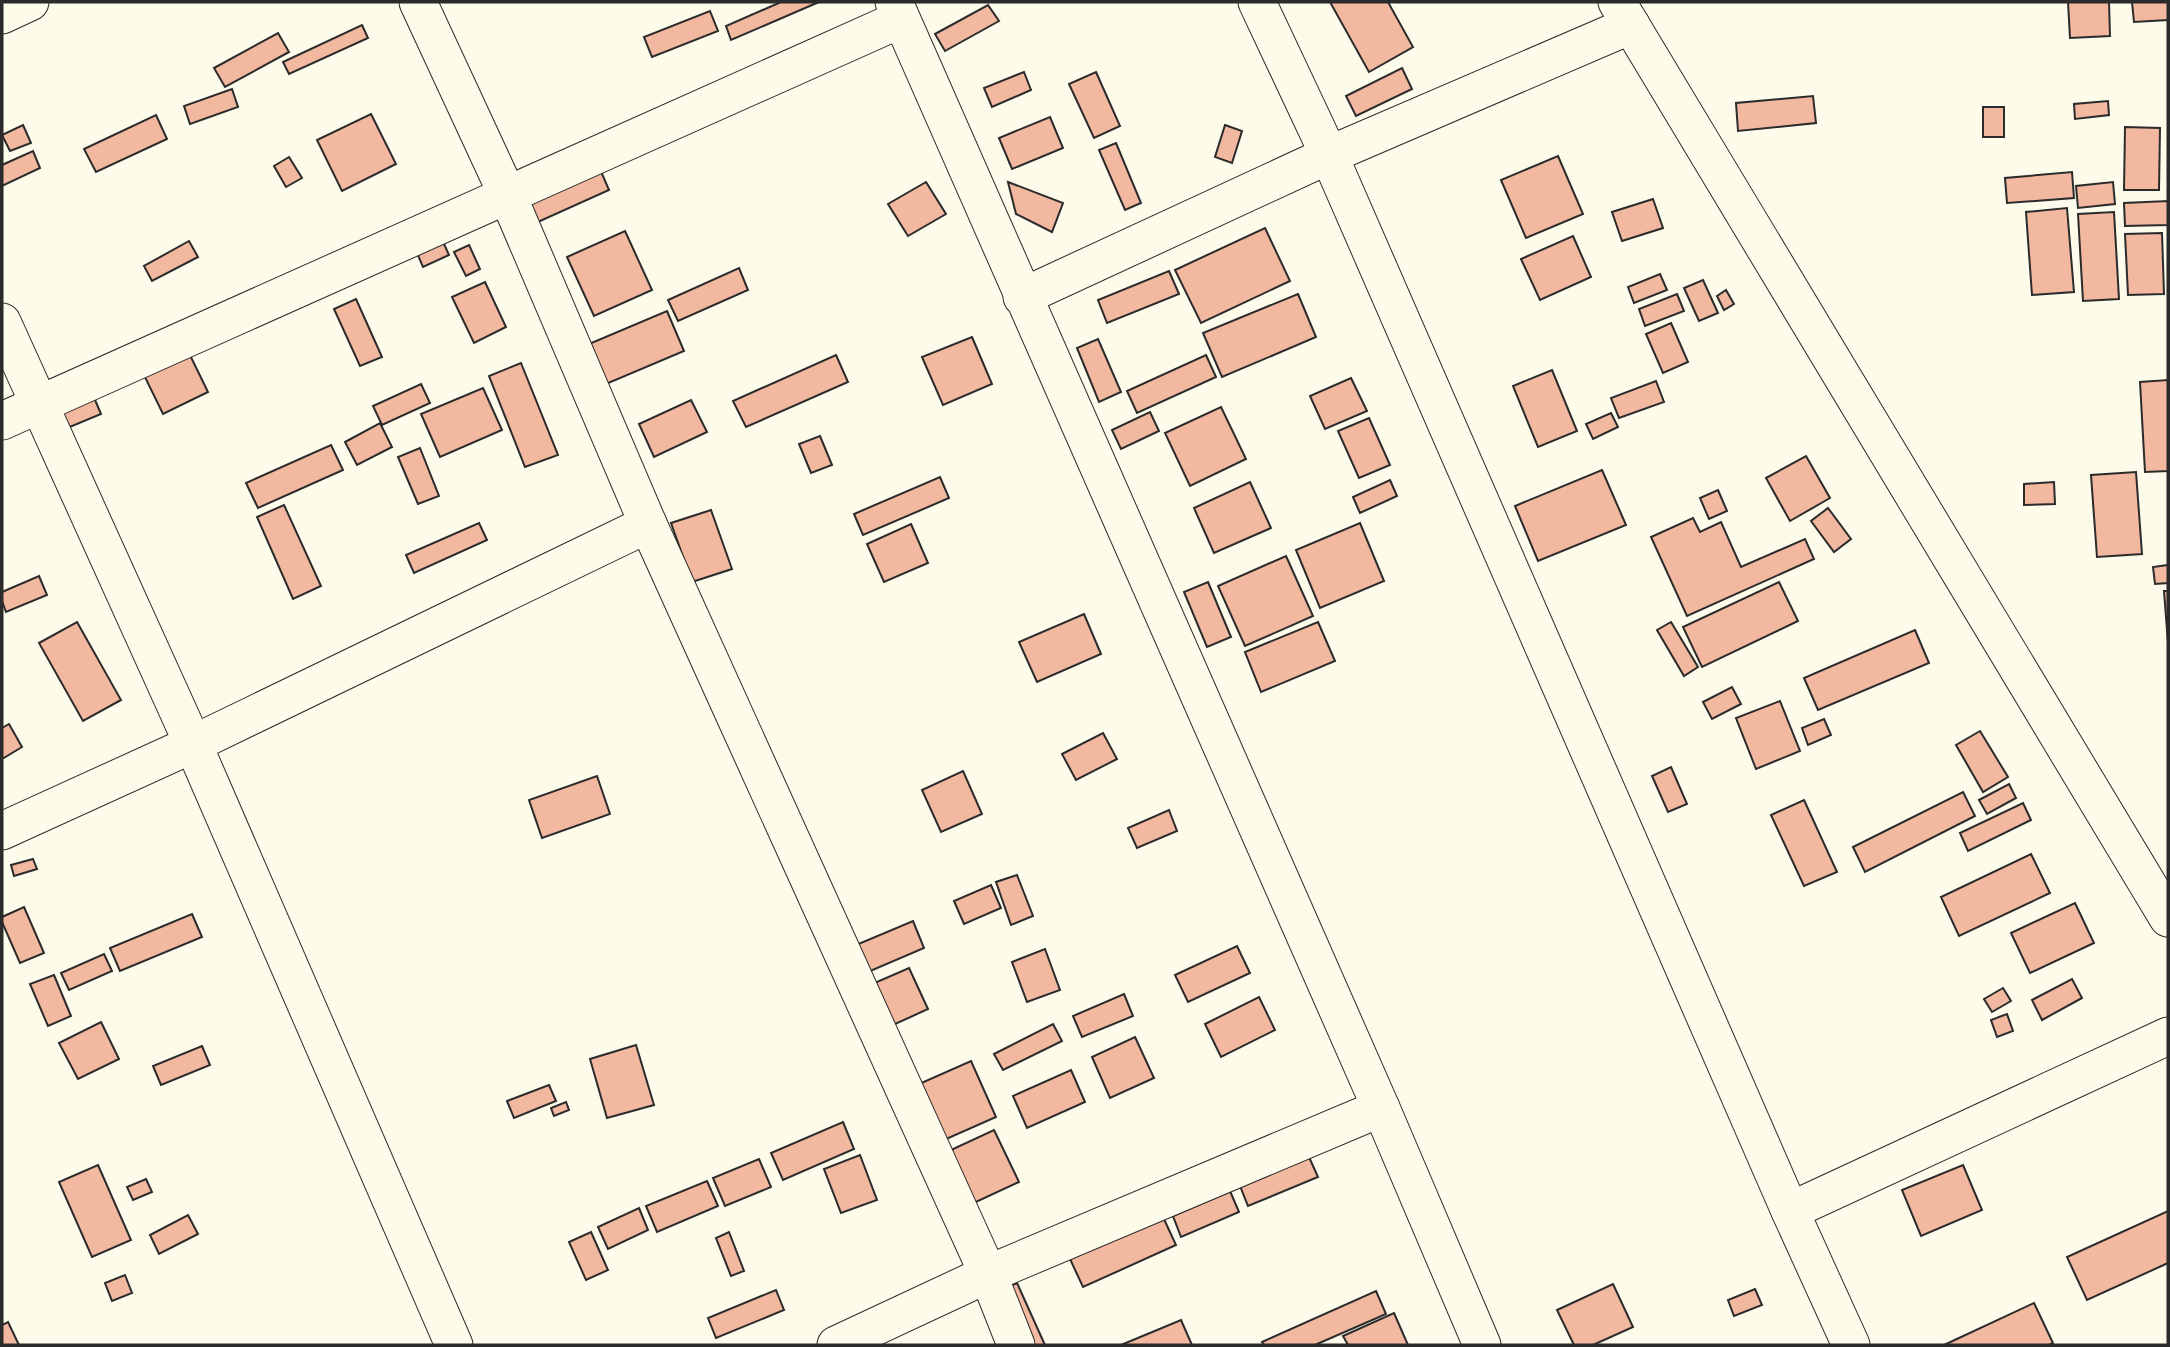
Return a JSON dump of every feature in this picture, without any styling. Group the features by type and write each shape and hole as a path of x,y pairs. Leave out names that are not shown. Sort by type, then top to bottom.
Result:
{"street":[{"path":"2,15 30,2"},
{"path":"418,2 506,194 648,524 988,1274 1016,1345"},
{"path":"1257,2 1329,155 1851,1345"},
{"path":"2,421 506,194 898,10 1381,1108 1482,1345"},
{"path":"1022,297 1329,155 1624,13 2168,918"},
{"path":"2,322 193,744 454,1345"},
{"path":"2,831 193,744 648,524"},
{"path":"1790,1211 2168,1036"},
{"path":"836,1345 988,1274 1381,1108"}],"building":[{"path":"781,2 819,2 731,40 726,26"},
{"path":"1330,2 1388,2 1413,47 1369,72"},
{"path":"2068,2 2109,2 2110,36 2070,38"},
{"path":"2132,2 2168,2 2168,20 2134,22"},
{"path":"988,5 999,21 945,51 935,34"},
{"path":"710,11 718,31 652,57 644,37"},
{"path":"362,25 368,38 289,74 283,62"},
{"path":"278,33 289,52 225,87 214,68"},
{"path":"1402,68 1412,89 1356,116 1346,96"},
{"path":"1024,72 1031,90 992,107 984,88"},
{"path":"1096,72 1120,126 1094,138 1069,84"},
{"path":"232,89 238,107 190,124 184,106"},
{"path":"1813,96 1816,123 1738,131 1736,103"},
{"path":"2108,101 2109,115 2075,119 2074,104"},
{"path":"1983,107 2004,107 2004,137 1983,137"},
{"path":"371,114 396,164 342,191 317,140"},
{"path":"156,115 167,139 96,172 84,149"},
{"path":"1050,117 1063,148 1012,169 999,138"},
{"path":"23,125 31,143 10,151 2,135"},
{"path":"1225,125 1242,131 1232,163 1215,157"},
{"path":"2125,127 2160,128 2159,190 2124,190"},
{"path":"1116,143 1141,203 1125,210 1099,150"},
{"path":"33,151 40,168 2,186 2,165"},
{"path":"1558,156 1583,214 1526,238 1501,180"},
{"path":"289,157 302,178 286,187 274,166"},
{"path":"597,162 609,190 538,222 525,194"},
{"path":"2072,172 2074,198 2007,203 2005,178"},
{"path":"926,182 946,214 908,236 888,204"},
{"path":"1008,182 1063,203 1052,232 1016,214"},
{"path":"2113,182 2115,204 2078,208 2076,186"},
{"path":"1653,199 1663,228 1622,241 1612,212"},
{"path":"2168,201 2168,225 2125,226 2124,203"},
{"path":"2067,208 2074,292 2032,295 2026,212"},
{"path":"2114,212 2119,299 2083,301 2078,214"},
{"path":"1265,228 1290,281 1201,323 1175,270"},
{"path":"625,231 652,290 594,316 567,257"},
{"path":"2162,233 2164,294 2128,295 2125,234"},
{"path":"440,235 449,255 423,267 414,246"},
{"path":"1573,236 1591,277 1540,300 1521,259"},
{"path":"189,241 198,257 152,281 144,266"},
{"path":"469,245 480,269 466,276 454,252"},
{"path":"739,268 748,290 678,321 668,300"},
{"path":"1169,271 1179,294 1107,323 1098,300"},
{"path":"1660,274 1667,290 1634,303 1628,287"},
{"path":"1703,280 1718,313 1699,321 1684,288"},
{"path":"485,282 506,327 474,343 452,297"},
{"path":"1726,290 1734,304 1724,310 1717,296"},
{"path":"1298,294 1316,337 1222,377 1203,333"},
{"path":"1677,294 1684,311 1645,326 1639,309"},
{"path":"356,299 382,357 360,366 334,309"},
{"path":"667,311 684,351 606,384 589,344"},
{"path":"1671,323 1688,362 1663,373 1646,334"},
{"path":"972,337 992,384 943,405 922,357"},
{"path":"1098,339 1121,392 1099,402 1077,348"},
{"path":"186,347 208,392 163,414 141,369"},
{"path":"836,355 848,382 746,427 733,401"},
{"path":"1206,355 1216,377 1137,413 1127,391"},
{"path":"521,363 558,455 525,467 489,376"},
{"path":"1552,370 1577,431 1538,447 1513,386"},
{"path":"1351,378 1367,411 1325,429 1310,396"},
{"path":"2168,380 2168,471 2145,472 2140,382"},
{"path":"1656,381 1664,402 1619,418 1611,398"},
{"path":"421,384 430,403 382,425 373,406"},
{"path":"90,388 101,414 65,429 53,404"},
{"path":"483,388 502,430 440,457 421,414"},
{"path":"691,400 707,432 654,457 639,424"},
{"path":"1221,407 1246,459 1190,486 1165,433"},
{"path":"1150,412 1159,431 1121,449 1112,430"},
{"path":"1611,413 1618,427 1593,439 1586,424"},
{"path":"1369,418 1390,465 1359,478 1338,431"},
{"path":"380,423 392,447 357,465 345,442"},
{"path":"820,436 832,465 811,473 799,444"},
{"path":"331,445 343,470 258,508 246,483"},
{"path":"420,448 439,496 418,504 398,457"},
{"path":"1806,456 1830,498 1790,521 1766,478"},
{"path":"1602,470 1626,525 1538,561 1515,506"},
{"path":"2136,472 2142,554 2097,557 2091,475"},
{"path":"940,477 949,498 863,535 854,514"},
{"path":"1390,480 1397,496 1360,513 1353,497"},
{"path":"1250,482 1271,528 1214,553 1194,508"},
{"path":"2054,482 2055,504 2024,505 2024,484"},
{"path":"1718,490 1727,511 1709,519 1700,498"},
{"path":"284,505 321,586 293,599 257,517"},
{"path":"1828,508 1851,539 1834,552 1811,521"},
{"path":"711,510 732,569 692,582 671,523"},
{"path":"1693,518 1700,532 1721,522 1741,567 1805,539 1814,559 1687,616 1651,537"},
{"path":"479,523 487,540 414,573 406,555"},
{"path":"1360,523 1384,581 1320,608 1296,550"},
{"path":"911,524 928,563 884,582 867,544"},
{"path":"1286,556 1313,616 1245,646 1218,586"},
{"path":"2168,565 2168,583 2155,584 2153,567"},
{"path":"39,576 47,595 6,612 2,592"},
{"path":"1208,582 1231,637 1207,647 1184,592"},
{"path":"1779,582 1798,621 1702,667 1683,627"},
{"path":"2164,591 2168,591 2168,643"},
{"path":"1084,614 1101,654 1037,682 1019,642"},
{"path":"77,622 121,700 83,721 39,643"},
{"path":"1318,622 1335,661 1261,692 1245,652"},
{"path":"1671,622 1698,667 1684,676 1657,630"},
{"path":"1915,630 1929,663 1818,710 1804,678"},
{"path":"1732,687 1741,704 1712,719 1703,702"},
{"path":"1780,701 1800,751 1756,769 1736,718"},
{"path":"1824,719 1831,735 1808,745 1802,728"},
{"path":"9,724 22,747 2,759 2,728"},
{"path":"1980,731 2008,777 1983,792 1956,745"},
{"path":"1103,733 1117,759 1076,780 1062,754"},
{"path":"1671,767 1687,804 1668,812 1652,776"},
{"path":"963,771 982,814 941,832 922,790"},
{"path":"597,776 610,814 542,838 529,800"},
{"path":"2009,784 2016,798 1987,814 1979,800"},
{"path":"1963,792 1975,816 1865,872 1853,847"},
{"path":"1804,800 1837,872 1804,886 1771,815"},
{"path":"2023,803 2031,820 1968,851 1960,833"},
{"path":"1169,810 1177,831 1137,848 1128,828"},
{"path":"2031,854 2050,893 1959,936 1941,897"},
{"path":"33,859 37,869 14,876 11,865"},
{"path":"1017,875 1033,916 1011,925 996,882"},
{"path":"991,885 1001,908 964,924 954,901"},
{"path":"2075,903 2094,943 2030,973 2011,933"},
{"path":"24,907 44,953 20,963 2,917"},
{"path":"192,914 202,937 120,971 110,948"},
{"path":"913,921 924,948 868,972 856,945"},
{"path":"1237,946 1250,973 1188,1002 1175,975"},
{"path":"1045,949 1060,990 1027,1002 1012,962"},
{"path":"104,954 112,971 69,990 61,973"},
{"path":"909,968 928,1009 882,1030 863,988"},
{"path":"54,975 71,1016 48,1026 30,984"},
{"path":"2072,979 2082,998 2042,1020 2032,1000"},
{"path":"2003,988 2011,1001 1992,1012 1984,999"},
{"path":"1124,994 1133,1016 1082,1037 1073,1016"},
{"path":"1259,997 1275,1030 1221,1057 1205,1024"},
{"path":"2007,1014 2013,1031 1997,1037 1991,1020"},
{"path":"101,1022 119,1059 78,1079 59,1043"},
{"path":"1053,1024 1062,1041 1003,1070 994,1054"},
{"path":"1135,1037 1154,1078 1110,1098 1092,1057"},
{"path":"636,1045 654,1105 607,1118 590,1059"},
{"path":"202,1046 210,1065 161,1085 153,1066"},
{"path":"971,1061 996,1117 935,1144 910,1088"},
{"path":"1071,1070 1085,1102 1027,1128 1013,1096"},
{"path":"549,1085 556,1101 514,1118 507,1101"},
{"path":"566,1102 569,1110 554,1116 551,1108"},
{"path":"843,1122 854,1149 783,1180 771,1153"},
{"path":"994,1130 1019,1182 963,1208 938,1156"},
{"path":"860,1155 877,1200 841,1213 824,1169"},
{"path":"1309,1157 1318,1177 1248,1206 1240,1186"},
{"path":"759,1159 771,1187 725,1206 713,1178"},
{"path":"98,1165 131,1240 92,1257 59,1182"},
{"path":"1963,1165 1982,1210 1921,1236 1902,1190"},
{"path":"146,1179 152,1192 133,1200 127,1187"},
{"path":"707,1181 718,1206 657,1232 646,1206"},
{"path":"1230,1191 1239,1212 1181,1237 1173,1216"},
{"path":"639,1208 648,1230 608,1249 598,1227"},
{"path":"2168,1211 2168,1263 2087,1300 2067,1257"},
{"path":"188,1215 198,1234 159,1254 150,1235"},
{"path":"1163,1217 1176,1245 1083,1287 1070,1259"},
{"path":"591,1232 608,1270 586,1280 569,1242"},
{"path":"729,1232 744,1271 731,1276 716,1238"},
{"path":"125,1275 132,1293 112,1301 105,1283"},
{"path":"1017,1283 1045,1345 1023,1345 999,1291"},
{"path":"1613,1284 1633,1327 1593,1345 1574,1345 1557,1310"},
{"path":"1755,1289 1762,1305 1734,1316 1728,1300"},
{"path":"776,1290 784,1310 716,1338 708,1318"},
{"path":"1376,1291 1386,1314 1315,1345 1264,1345 1262,1342"},
{"path":"2034,1303 2053,1343 2049,1345 1944,1345"},
{"path":"1394,1313 1408,1345 1348,1345 1343,1336"},
{"path":"1181,1320 1192,1345 1121,1345"},
{"path":"8,1322 19,1345 2,1345 2,1325"}]}
